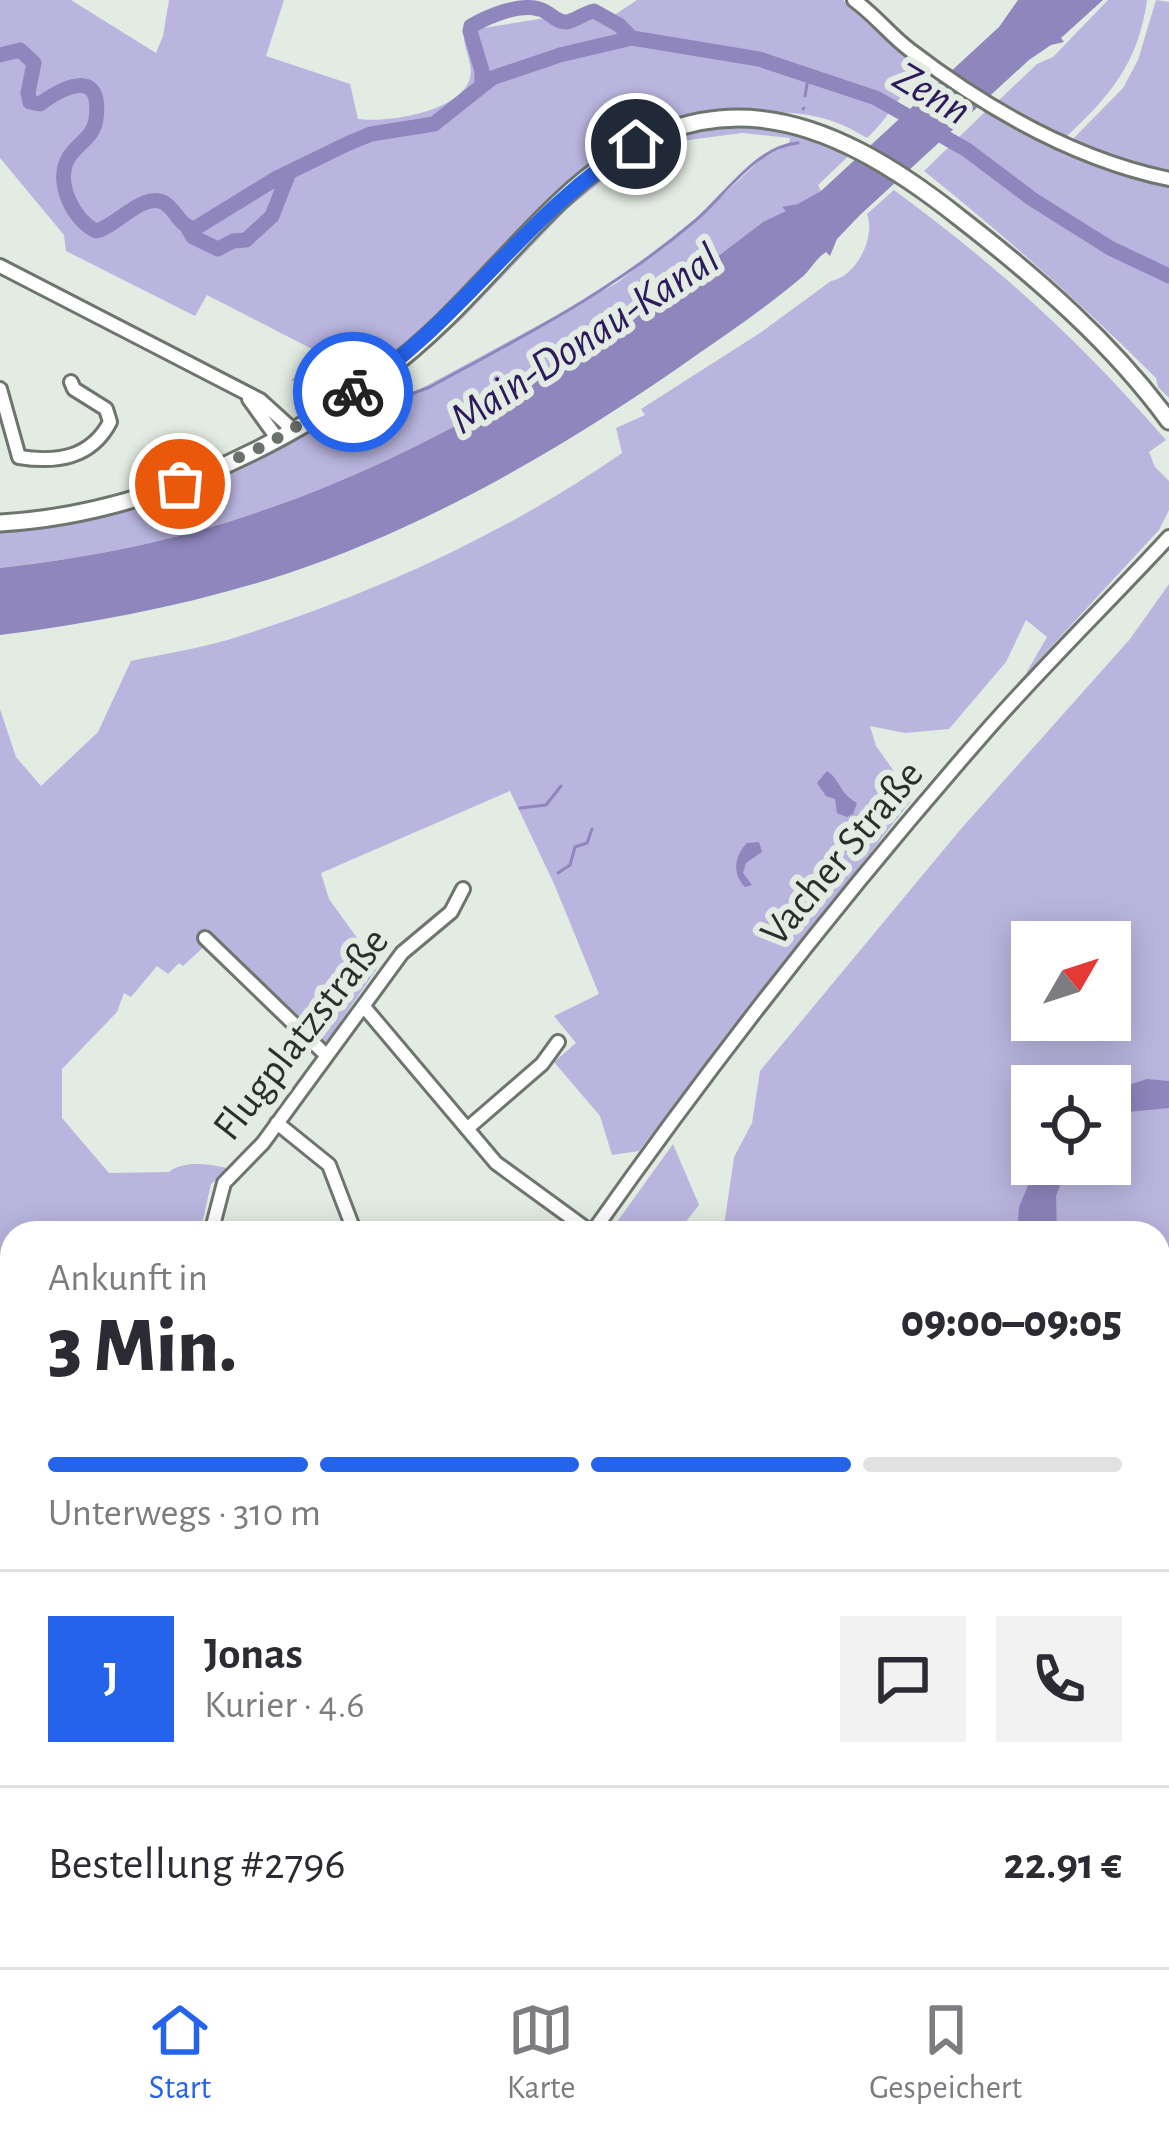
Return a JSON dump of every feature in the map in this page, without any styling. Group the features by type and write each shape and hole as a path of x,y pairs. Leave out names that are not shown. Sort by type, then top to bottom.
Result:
{"main road":[{"path":"0,523 62,516 139,497 236,460 277,438 384,373 421,342 557,203 614,158 668,130 736,117 797,124 833,136 922,187 1014,260 1085,325 1165,412"}],"street":[{"path":"854,0 905,47 1031,129 1099,160 1169,179"},
{"path":"0,266 260,400 292,429"},
{"path":"0,389 19,457 38,460 84,452 103,435 110,414 71,382"},
{"path":"244,393 277,438"},
{"name":"Vacher Straße","path":"601,1221 712,1068 866,873 981,737 1169,537"},
{"name":"Flugplatzstraße","path":"214,1221 224,1183 277,1123 402,952 451,912 464,889"},
{"path":"205,938 326,1055"},
{"path":"365,1008 496,1163 576,1221"},
{"path":"468,1128 542,1064 558,1042"},
{"path":"277,1123 329,1165 350,1221"}],"shaded area":[{"path":"0,0 71,0 156,53 169,0 284,0 266,56 350,84 358,119 422,113 464,90 470,67 464,31 539,19 613,16 637,0 843,0 923,73 867,138 828,120 762,111 706,114 656,128 611,151 570,181 410,341 324,401 321,377 291,381 316,351 207,295 195,316 66,251 64,235 0,158"},
{"path":"1108,0 1147,0 1137,43 1108,93 1064,139 998,101 1037,64 1053,57"},
{"path":"1156,0 1169,2 1169,172 1071,141 1123,88 1138,60"},
{"path":"988,109 1069,155 1169,186 1169,398 1156,378 1071,297 924,171"},
{"path":"736,117 857,148 818,185 821,191 763,222 584,349 393,457 326,487 195,532 98,554 0,568 0,523 62,516 236,460 384,373 532,229 636,144","holes":["742,133 790,138 789,144 761,159 701,216 617,283 411,394 400,374 462,319 567,209 618,168 666,143"]},
{"path":"894,190 969,248 1101,369 1166,440 1149,452 1169,481 1169,510 1159,530 1025,675 1047,637 1026,620 1006,662 949,729 905,733 870,726 876,746 913,798 639,1151 612,1155 600,1116 554,1062 576,1043 554,1016 599,994 510,791 321,873 329,899 378,967 321,1050 209,942 183,966 179,963 168,974 157,966 131,997 124,993 117,1012 62,1069 62,1118 109,1173 169,1172 198,1164 230,1169 211,1184 203,1221 0,1221 0,709 16,757 41,786 98,732 131,661 227,640 340,601 438,559 533,509 622,453 616,428 645,415 641,409 848,272 866,244 867,214"},
{"path":"1169,584 1169,1221 725,1221 734,1157 752,1123 760,1071 960,830 1130,639"},
{"path":"673,1144 699,1205 686,1221 618,1221"}],"water":[{"path":"1018,0 1103,0 1061,38 1064,42 1029,60 860,215 837,239 830,256 826,252 764,308 601,419 448,506 286,574 145,611 0,635 0,568 98,554 227,522 393,457 522,388 645,308 763,222 786,211 782,207 821,191 999,27"},
{"path":"827,771 857,803 853,814 837,813 835,799 826,796 817,783"},
{"path":"759,842 762,852 746,863 743,873 752,885 745,887 736,871 737,859 747,843"},
{"path":"1147,1079 1169,1081 1169,1108 1131,1112 1131,1084"},
{"path":"1028,1185 1060,1185 1057,1221 1018,1221"}],"waterway":[{"name":"Zenn","path":"482,84 471,26 504,12 531,8 566,22 594,11 632,38"},
{"name":"Zenn","path":"0,55 20,50 34,63 30,102 40,104 79,86 93,92 95,125 69,157 64,177 73,209 96,231 149,201 166,204 194,229 277,178 349,143 371,134 434,124 492,78 632,38 759,59 876,98 967,150 1032,199 1110,248 1169,276"},
{"path":"805,96 809,73"},
{"name":"Main-Donau-Kanal","path":"407,387 411,394 430,387 600,291 696,220 755,162 798,143"},
{"name":"Zenn","path":"187,227 193,237 218,249 246,240 272,216 288,175"},
{"path":"520,808 546,805 561,786"},
{"path":"558,873 570,865 575,847 587,843 592,829"}],"way so far":[{"path":"180,484 266,445 353,392"}],"route":[{"path":"353,392 421,342 574,188 636,144"}]}
